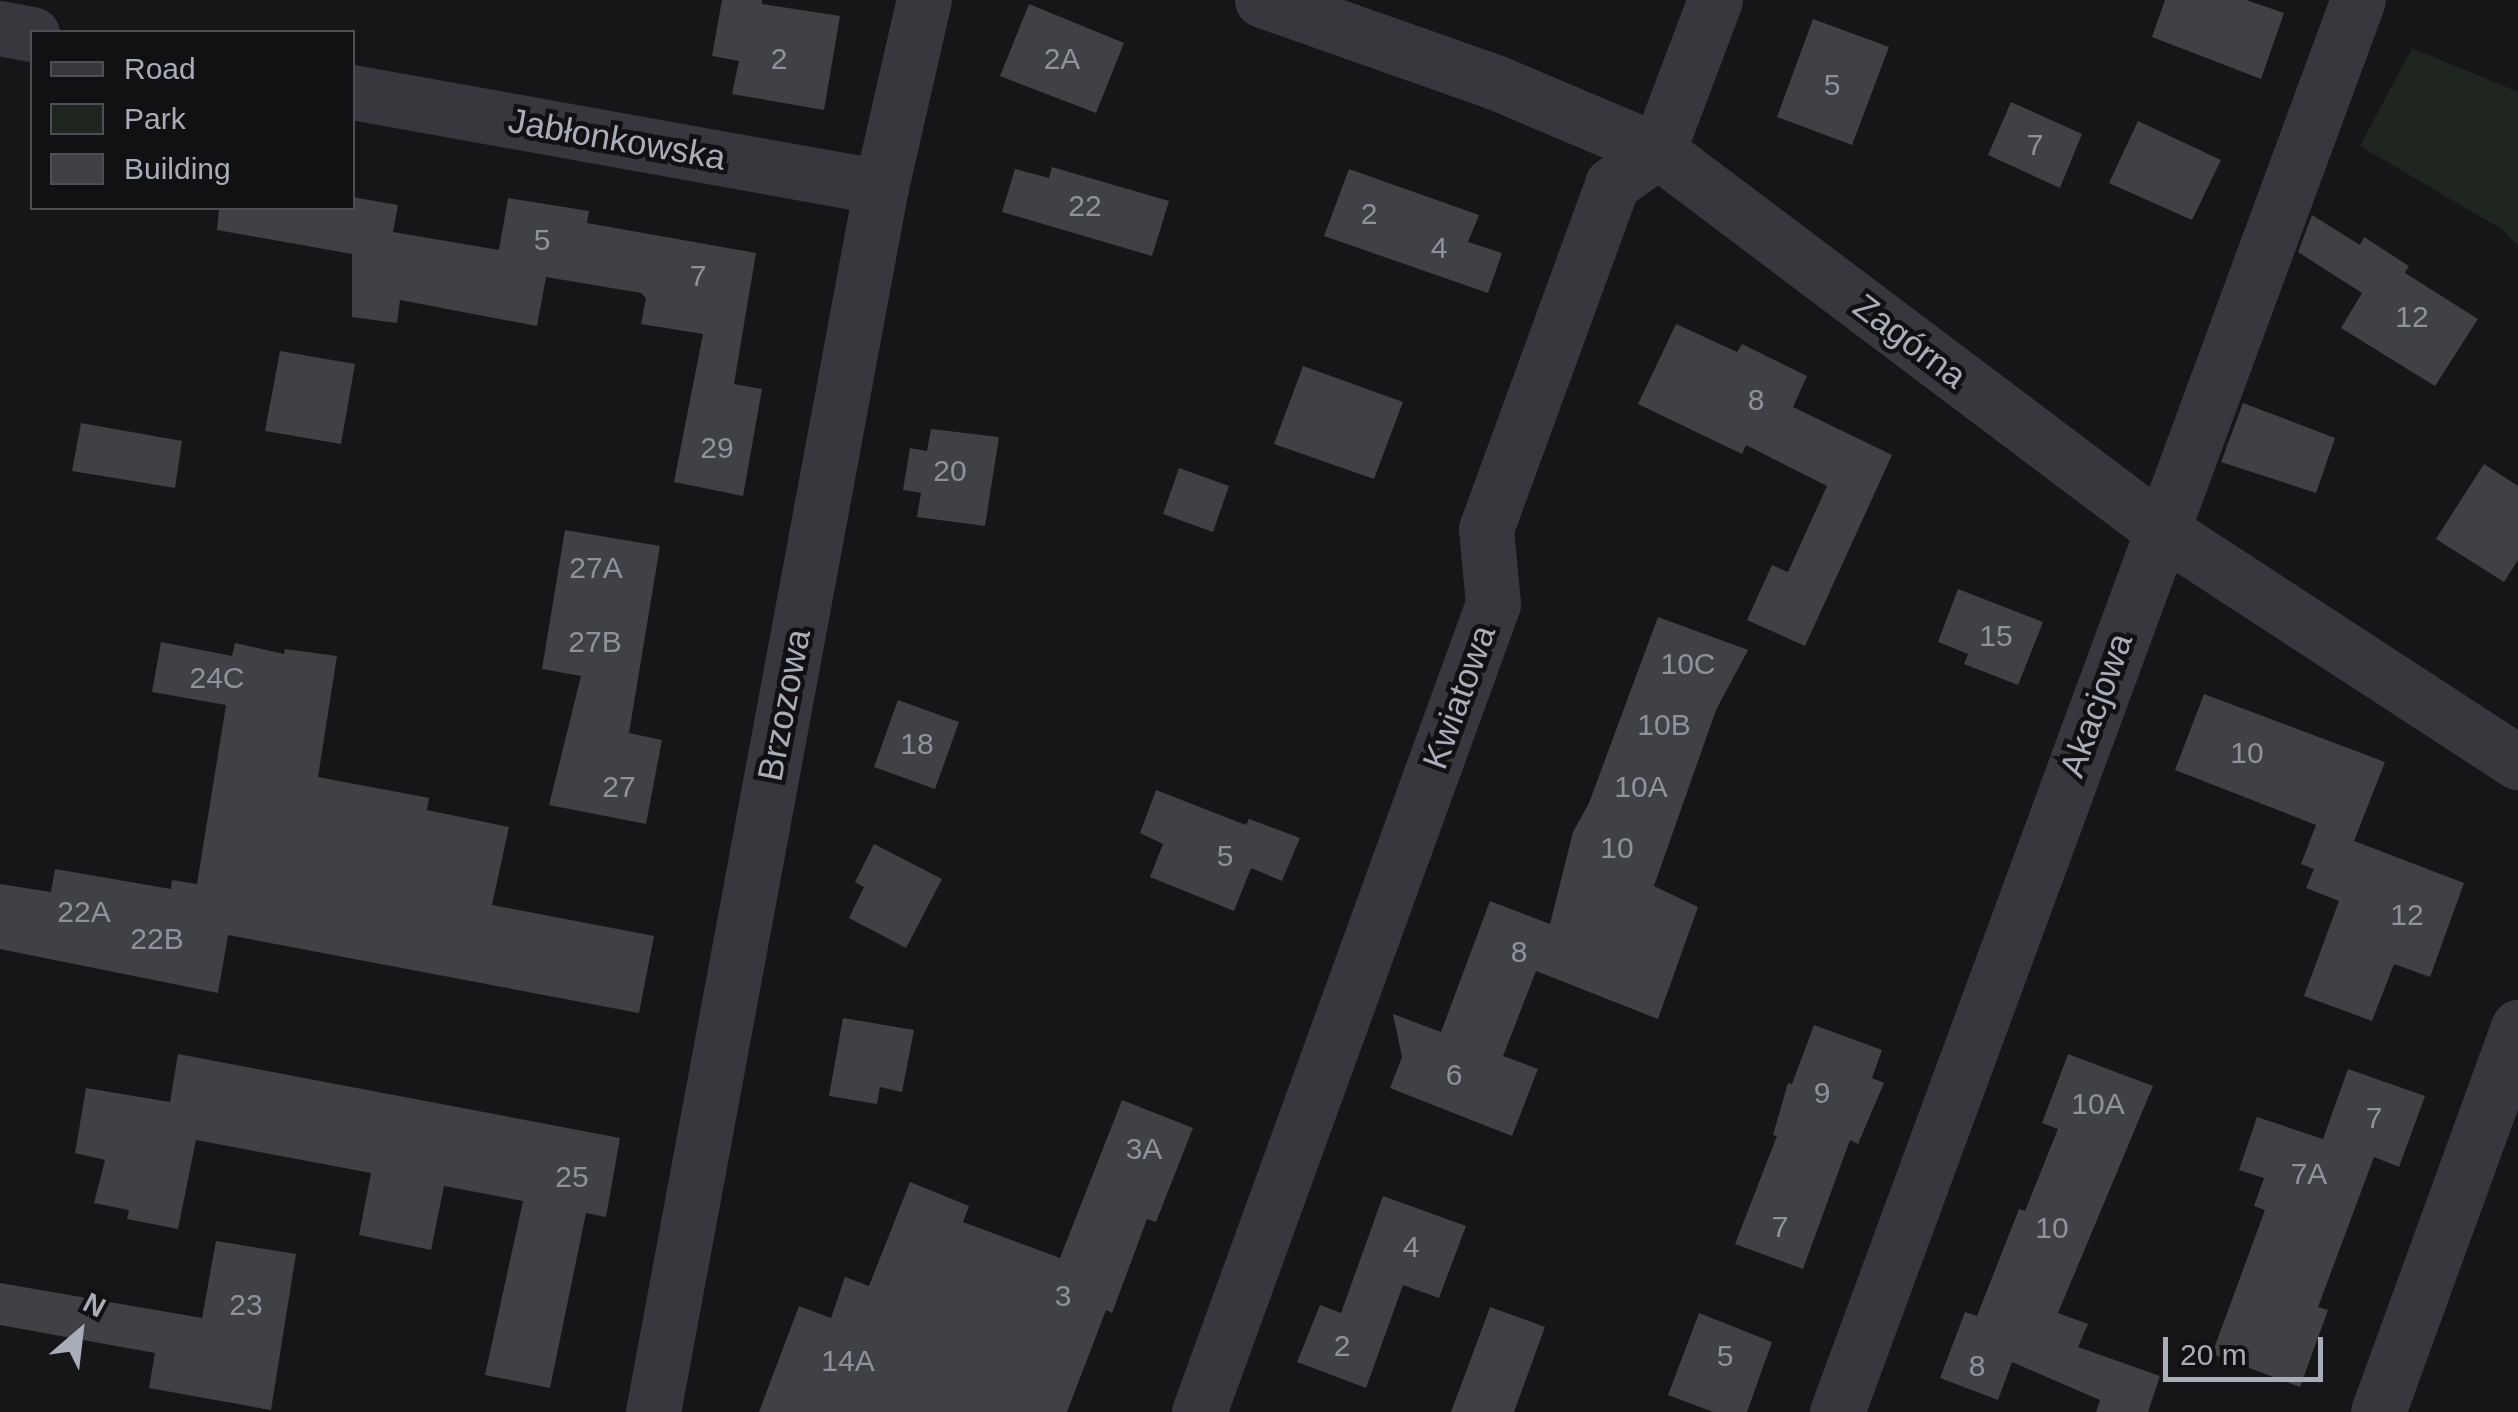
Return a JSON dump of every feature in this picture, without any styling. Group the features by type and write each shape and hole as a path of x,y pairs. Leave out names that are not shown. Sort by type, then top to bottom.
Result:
{"street":[{"name":"Brzozowa","path":"652,1412 881,187 924,0"},
{"name":"Zagórna","path":"1262,0 1495,82 1658,151 2160,528 2518,762"},
{"path":"1658,151 1716,0"},
{"name":"Akacjowa","path":"1837,1412 2358,0"},
{"path":"0,28 30,34"},
{"name":"Jabłonkowska","path":"355,93 881,187"},
{"name":"Kwiatowa","path":"1199,1412 1494,604 1486,529 1605,202 1612,184 1658,151"},
{"path":"2378,1412 2518,1027"}],"green space":[{"path":"2412,48 2518,92 2518,246 2503,230 2360,146"}],"building":[{"path":"722,0 762,0 762,4 840,16 824,110 732,94 739,61 712,56"},
{"path":"2165,0 2246,0 2284,13 2261,79 2152,37"},
{"path":"1029,4 1124,43 1096,113 1000,76"},
{"path":"1813,19 1889,47 1852,145 1777,117"},
{"path":"2011,102 2082,134 2060,188 1988,155"},
{"path":"2138,121 2221,160 2192,220 2109,183"},
{"path":"1052,167 1169,201 1152,256 1002,212 1015,169 1049,178"},
{"path":"1349,169 1479,215 1468,242 1502,253 1488,293 1324,236"},
{"path":"355,198 398,205 393,232 499,250 508,198 589,211 587,223 756,253 734,384 762,389 743,496 674,482 703,334 641,324 646,298 641,293 546,277 537,326 400,300 397,323 352,317 352,254 217,230 219,210 355,210"},
{"path":"2312,215 2360,245 2364,237 2409,266 2405,273 2478,319 2435,386 2341,328 2362,293 2298,252"},
{"path":"1676,324 1737,352 1742,344 1807,376 1793,407 1892,455 1805,646 1747,620 1772,565 1788,572 1827,486 1746,445 1742,454 1638,404"},
{"path":"280,351 355,364 341,444 265,431"},
{"path":"1303,366 1403,402 1374,479 1274,444"},
{"path":"2243,403 2335,438 2316,493 2221,462"},
{"path":"81,423 182,441 175,488 72,471"},
{"path":"931,429 999,437 985,526 917,517 921,493 903,490 910,448 927,451"},
{"path":"2484,464 2518,486 2518,560 2504,582 2436,539"},
{"path":"1179,468 1229,486 1213,532 1163,514"},
{"path":"565,530 660,546 629,733 662,740 646,824 549,805 581,676 542,669"},
{"path":"1958,589 2043,622 2018,685 1964,664 1968,654 1938,642"},
{"path":"1658,617 1748,650 1716,710 1654,886 1698,907 1658,1019 1536,971 1503,1056 1538,1069 1512,1136 1390,1088 1402,1057 1393,1014 1441,1032 1490,901 1550,924 1573,832 1589,803"},
{"path":"161,642 232,656 235,643 284,654 285,649 337,656 318,777 429,798 427,810 509,827 492,905 654,936 639,1013 228,935 218,993 0,949 0,884 51,892 55,869 171,889 172,880 197,884 226,705 152,692"},
{"path":"2204,694 2385,762 2354,841 2464,883 2430,977 2394,964 2372,1021 2304,996 2339,901 2306,888 2314,869 2301,864 2316,825 2175,770"},
{"path":"898,700 959,722 935,789 874,767"},
{"path":"1156,790 1246,825 1249,819 1300,838 1282,881 1251,868 1234,911 1150,877 1163,844 1140,833"},
{"path":"874,844 942,879 906,948 849,918 864,887 855,882"},
{"path":"843,1018 914,1030 902,1092 880,1087 877,1104 829,1096"},
{"path":"1814,1025 1882,1050 1872,1078 1884,1083 1858,1144 1850,1140 1803,1269 1735,1244 1777,1136 1773,1135 1788,1083 1792,1084"},
{"path":"178,1054 620,1138 606,1217 586,1213 550,1388 485,1375 523,1201 444,1186 431,1250 359,1235 371,1173 196,1140 178,1229 127,1219 129,1210 94,1203 105,1160 75,1153 86,1088 170,1102"},
{"path":"2068,1054 2153,1086 2058,1313 2088,1324 2078,1347 2160,1376 2148,1412 2096,1412 2100,1400 2012,1362 1998,1400 1940,1378 1965,1312 1977,1316 2019,1209 2025,1211 2058,1129 2042,1123"},
{"path":"2348,1069 2425,1096 2399,1167 2374,1157 2318,1307 2328,1310 2300,1387 2212,1354 2265,1210 2254,1206 2264,1178 2239,1170 2257,1117 2323,1139"},
{"path":"1122,1100 1193,1128 1156,1222 1147,1219 1112,1313 1106,1310 1067,1412 759,1412 799,1306 831,1318 845,1277 869,1286 910,1182 969,1206 963,1222 1060,1258"},
{"path":"1383,1196 1466,1226 1439,1298 1403,1285 1366,1388 1297,1362 1320,1305 1341,1313"},
{"path":"216,1241 296,1254 271,1410 149,1388 155,1353 0,1325 0,1283 202,1318"},
{"path":"1490,1307 1545,1327 1514,1412 1451,1412"},
{"path":"1699,1313 1772,1342 1747,1412 1713,1412 1668,1395"}]}
